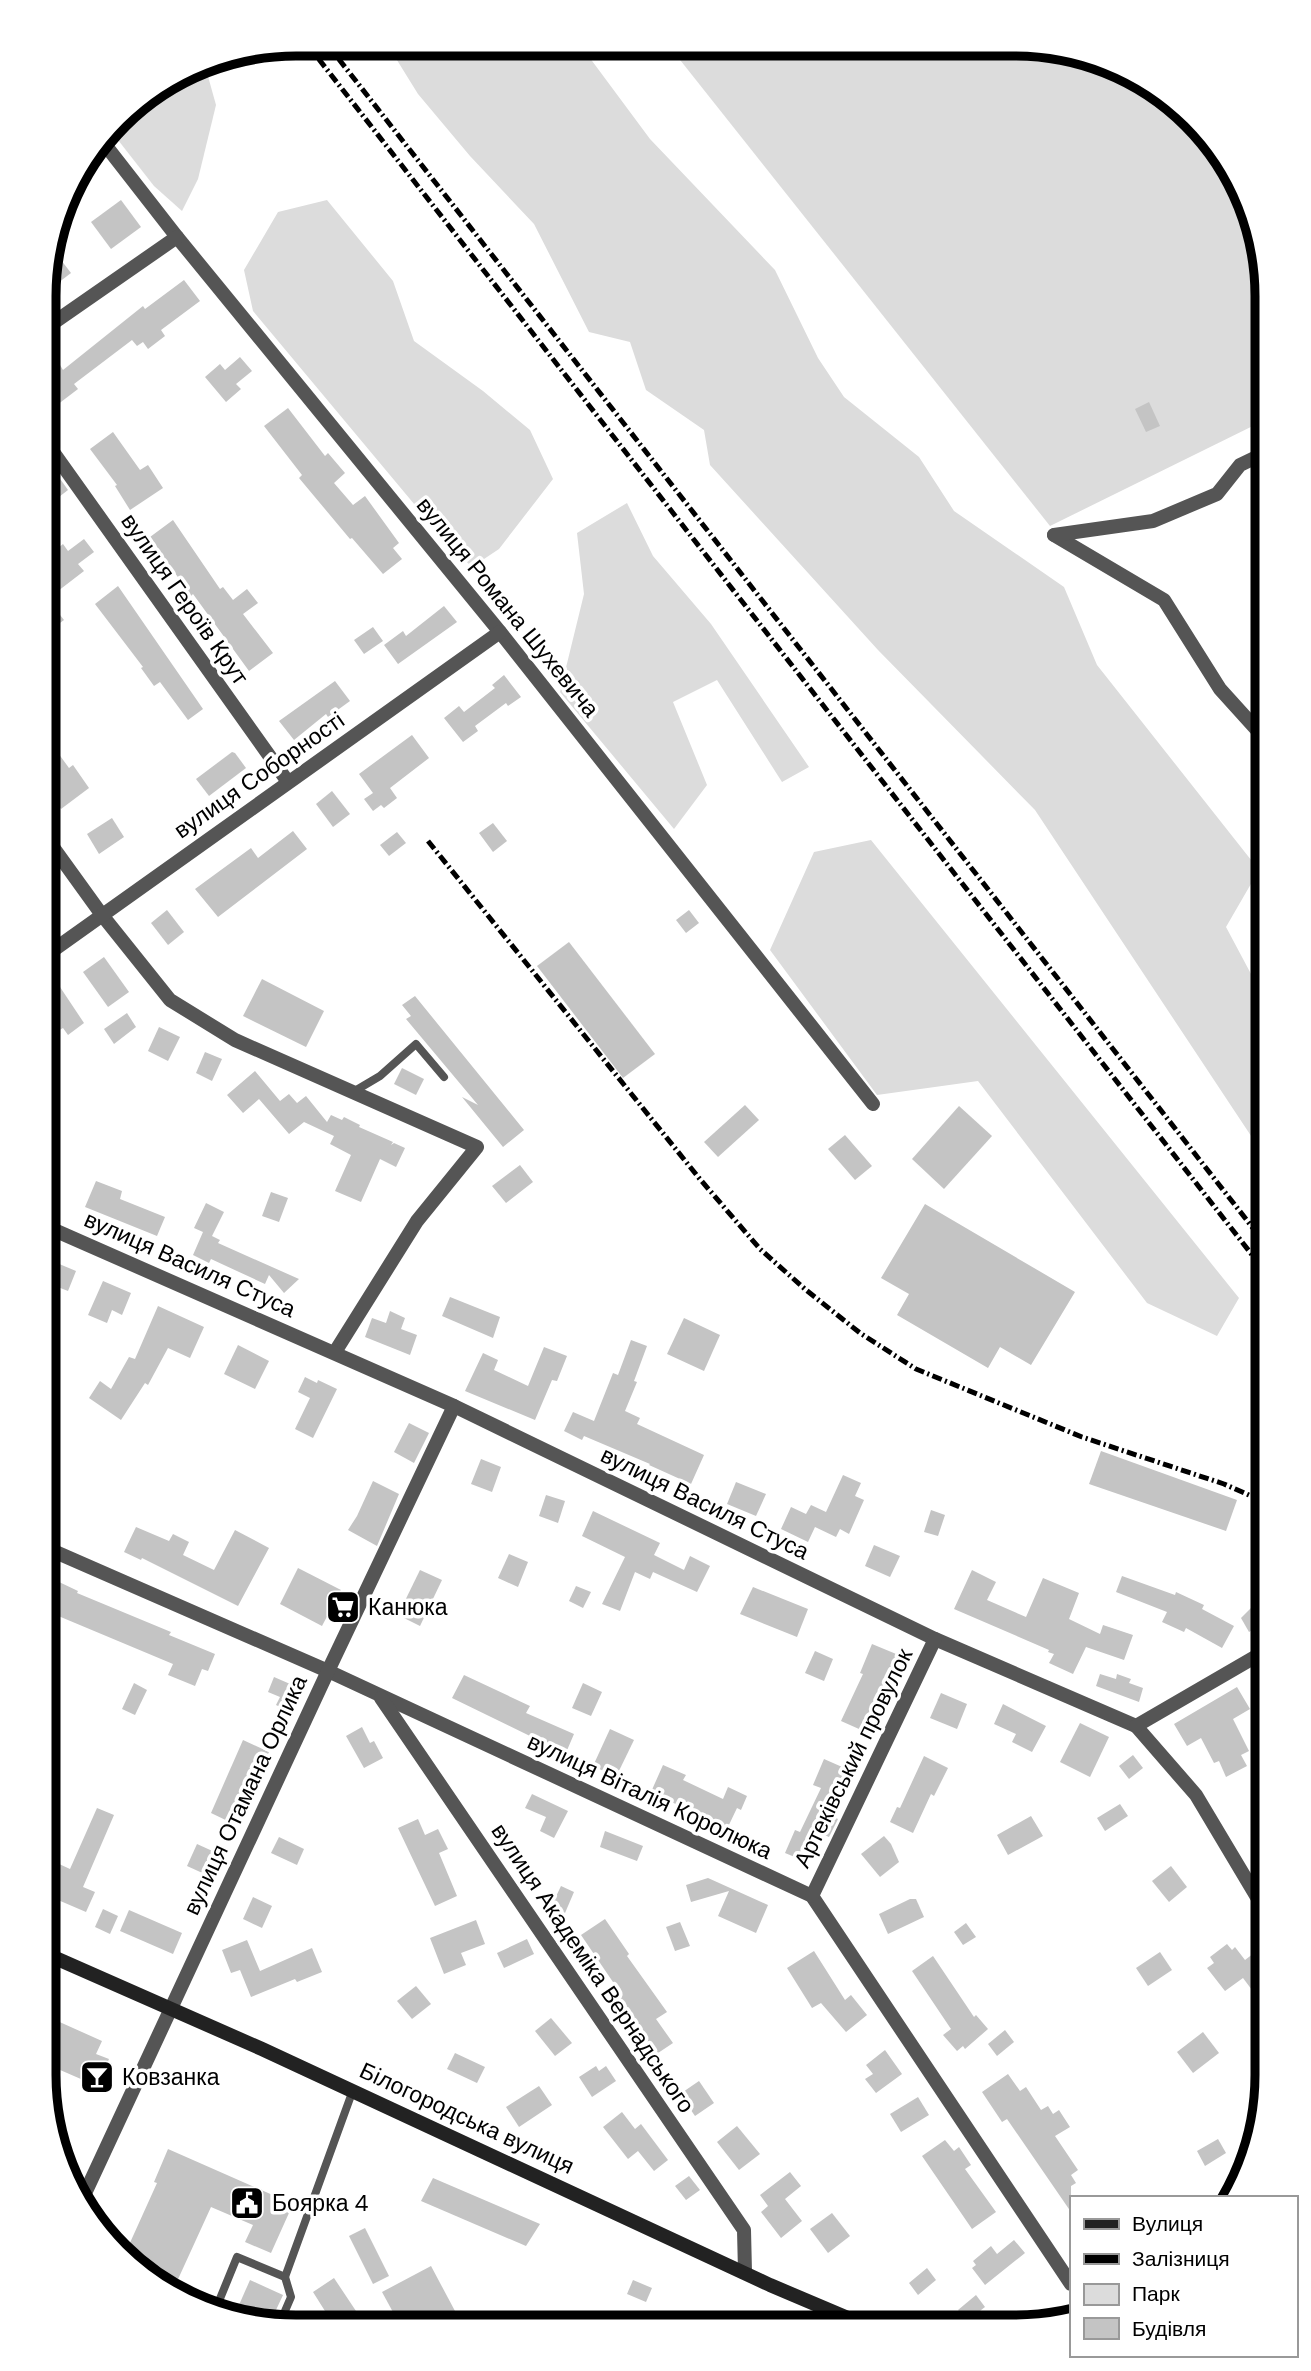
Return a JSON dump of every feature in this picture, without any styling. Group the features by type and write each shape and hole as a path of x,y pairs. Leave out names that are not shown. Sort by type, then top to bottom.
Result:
{"street":[{"name":"вулиця Романа Шухевича","path":"108,148 177,237 500,632 873,1104"},
{"path":"56,321 177,237"},
{"name":"вулиця Героїв Крут","path":"56,456 288,782"},
{"path":"1255,458 1240,465 1217,494 1153,521 1054,536 1164,600 1220,689 1255,727"},
{"name":"вулиця Соборності","path":"56,948 500,632"},
{"path":"56,851 102,915 170,1000 235,1040 477,1147 417,1221 335,1352"},
{"name":"вулиця Василя Стуса","path":"56,1231 454,1406 935,1639 1136,1726 1196,1794 1254,1892"},
{"name":"вулиця Отамана Орлика","path":"86,2191 454,1406"},
{"name":"вулиця Віталія Королюка","path":"56,1552 328,1671 812,1896"},
{"name":"Артеківський провулок","path":"812,1896 935,1639"},
{"path":"1136,1726 1254,1657"},
{"name":"вулиця Академіка Вернадського","path":"380,1696 744,2230 745,2272"},
{"path":"812,1896 1070,2283"},
{"name":"Білогородська вулиця","path":"56,1958 353,2090 842,2315"}],"lane":[{"path":"354,1092 380,1076 416,1044 444,1077"},
{"path":"284,2314 291,2297 285,2277 353,2090"},
{"path":"219,2302 236,2257 285,2277"}],"green space":[{"path":"394,56 588,56 650,139 775,270 818,358 844,397 919,457 954,511 1064,587 1097,665 1255,865 1255,877 1226,927 1255,981 1255,1141 1035,810 878,650 710,465 704,430 646,390 630,342 589,332 534,224 470,156 418,94"},
{"path":"677,56 1015,56 1062,61 1092,69 1148,96 1195,138 1215,163 1242,219 1253,264 1255,425 1050,526"},
{"path":"207,74 216,105 198,179 182,211 154,186 116,138 126,126 163,96"},
{"path":"327,200 393,281 414,341 483,391 530,430 553,479 499,549 472,567 445,541 253,311 244,270 278,212"},
{"path":"627,503 653,556 711,624 809,767 782,782 717,680 673,702 707,785 674,829 560,692 584,594 577,533"},
{"path":"871,840 1239,1298 1217,1336 1147,1303 978,1081 877,1095 770,950 814,852"}],"building":[{"path":"121,200 141,227 111,249 91,222"},
{"path":"59,258 71,273 57,284"},
{"path":"184,280 200,301 161,330 165,336 148,349 143,342 137,346 132,340 74,384 78,389 57,405 56,368 60,365 63,370 143,306 145,309"},
{"path":"240,357 252,371 236,384 241,389 226,402 205,377 220,364 225,370"},
{"path":"1149,402 1160,426 1146,432 1135,409"},
{"path":"288,408 325,456 328,453 345,473 334,483 353,505 365,496 399,543 393,548 402,559 383,574 299,478 302,475 264,426"},
{"path":"113,432 140,470 148,465 163,488 130,510 115,486 117,485 90,449"},
{"path":"56,473 68,490 56,499"},
{"path":"173,520 220,589 223,587 233,600 247,589 258,603 243,614 273,653 249,671 150,537"},
{"path":"84,539 94,552 78,564 84,571 58,591 56,550 63,544 68,551"},
{"path":"118,586 203,709 188,720 160,682 154,686 141,668 143,667 95,604"},
{"path":"444,606 457,622 398,664 384,645 403,631 406,636"},
{"path":"56,610 64,620 56,626"},
{"path":"373,627 383,641 364,654 354,640"},
{"path":"504,675 521,697 508,706 506,703 475,726 478,731 463,742 444,718 459,706 464,712 495,688 492,685"},
{"path":"335,681 350,701 328,717 326,714 294,740 279,721"},
{"path":"412,735 429,758 390,788 397,798 384,808 381,805 373,811 364,799 373,793 359,774"},
{"path":"56,750 69,768 73,765 89,788 61,809 56,802"},
{"path":"232,752 246,768 209,796 196,779"},
{"path":"332,791 350,814 333,827 316,804"},
{"path":"112,818 124,837 99,854 87,834"},
{"path":"493,823 507,841 493,852 479,833"},
{"path":"293,831 307,849 218,917 195,889 251,848 258,858"},
{"path":"397,832 406,843 389,856 380,845"},
{"path":"167,910 184,932 168,945 151,923"},
{"path":"689,910 699,923 686,933 676,920"},
{"path":"569,942 655,1054 623,1078 537,966"},
{"path":"104,957 129,992 108,1007 83,972"},
{"path":"262,979 324,1011 306,1047 243,1016"},
{"path":"60,987 84,1023 68,1035 63,1028 56,1032 56,990"},
{"path":"415,996 524,1130 503,1147 462,1097 478,1105 406,1019 411,1016 402,1005"},
{"path":"127,1013 136,1027 114,1044 104,1029"},
{"path":"159,1027 180,1037 168,1061 148,1051"},
{"path":"205,1052 222,1059 212,1081 196,1073"},
{"path":"402,1068 424,1079 416,1095 394,1084"},
{"path":"255,1071 280,1101 289,1094 297,1103 306,1096 327,1122 331,1115 342,1120 344,1117 393,1142 391,1145 394,1143 405,1148 396,1167 380,1159 361,1202 335,1191 351,1155 330,1144 334,1136 304,1122 289,1134 259,1099 243,1113 227,1095"},
{"path":"745,1105 759,1120 718,1157 704,1142"},
{"path":"959,1106 992,1136 944,1189 912,1159"},
{"path":"845,1135 872,1166 855,1180 828,1149"},
{"path":"520,1165 533,1182 506,1203 492,1186"},
{"path":"96,1181 122,1191 120,1199 165,1217 157,1236 85,1207"},
{"path":"271,1192 288,1198 279,1222 262,1216"},
{"path":"206,1203 224,1212 212,1236 220,1240 218,1243 299,1279 284,1293 269,1275 265,1284 211,1259 209,1263 193,1255 203,1232 194,1228"},
{"path":"925,1204 1075,1292 1031,1365 1000,1347 988,1368 897,1315 909,1294 881,1278"},
{"path":"56,1263 76,1271 68,1291 56,1286"},
{"path":"103,1281 131,1293 122,1315 112,1310 107,1323 88,1315"},
{"path":"450,1297 500,1317 493,1338 442,1316"},
{"path":"158,1306 204,1327 190,1358 168,1348 148,1385 145,1383 121,1420 89,1398 100,1381 111,1389 129,1357 135,1359"},
{"path":"390,1311 405,1318 401,1329 417,1335 410,1355 365,1337 372,1318 386,1323"},
{"path":"684,1318 720,1335 704,1371 667,1354"},
{"path":"631,1340 647,1346 625,1411 640,1418 637,1424 704,1455 691,1484 584,1436 582,1440 564,1431 573,1412 594,1421 613,1373 618,1375"},
{"path":"238,1345 269,1361 255,1389 224,1374"},
{"path":"544,1347 567,1356 557,1381 552,1380 535,1420 465,1391 483,1353 498,1360 494,1370 528,1386"},
{"path":"305,1377 337,1389 313,1438 295,1429 310,1398 298,1392"},
{"path":"409,1423 429,1433 414,1463 394,1452"},
{"path":"1101,1451 1237,1500 1226,1531 1089,1484"},
{"path":"481,1459 501,1467 492,1492 471,1484"},
{"path":"843,1475 861,1483 855,1496 864,1500 849,1534 840,1529 836,1537 815,1527 808,1542 781,1529 791,1507 806,1514 811,1505 826,1512"},
{"path":"373,1481 399,1494 377,1546 348,1530"},
{"path":"736,1482 766,1494 756,1516 727,1504"},
{"path":"546,1495 565,1501 558,1523 539,1516"},
{"path":"931,1510 945,1515 938,1536 924,1532"},
{"path":"593,1511 660,1543 654,1555 684,1570 690,1556 710,1566 697,1592 653,1572 650,1579 635,1572 620,1611 602,1604 625,1557 582,1536"},
{"path":"136,1527 169,1541 173,1534 189,1542 183,1555 214,1570 235,1530 269,1548 238,1606 142,1558 141,1560 124,1552"},
{"path":"874,1545 900,1556 890,1577 865,1566"},
{"path":"509,1554 528,1562 518,1587 498,1578"},
{"path":"298,1568 341,1590 322,1626 280,1604"},
{"path":"420,1570 442,1580 420,1626 398,1615"},
{"path":"972,1570 996,1582 987,1600 1026,1617 1043,1578 1079,1593 1069,1619 1100,1634 1103,1625 1133,1635 1124,1660 1086,1647 1073,1674 1049,1663 1054,1654 1048,1652 1049,1650 954,1609"},
{"path":"1122,1576 1175,1595 1176,1592 1204,1605 1202,1609 1234,1626 1222,1648 1186,1628 1184,1632 1162,1622 1167,1612 1116,1592"},
{"path":"57,1581 78,1591 77,1593 171,1632 169,1635 215,1654 208,1671 202,1669 195,1686 168,1675 173,1664 56,1615"},
{"path":"576,1586 591,1592 583,1608 569,1601"},
{"path":"753,1587 808,1609 797,1637 740,1614"},
{"path":"1254,1605 1254,1629 1249,1632 1241,1618"},
{"path":"872,1644 901,1656 868,1733 841,1721 863,1674 860,1673"},
{"path":"815,1651 833,1659 824,1681 805,1673"},
{"path":"1100,1674 1116,1679 1117,1674 1131,1679 1129,1683 1143,1688 1139,1702 1096,1686"},
{"path":"464,1675 530,1706 526,1713 574,1734 565,1755 546,1747 543,1754 528,1747 532,1737 452,1698"},
{"path":"274,1677 304,1690 293,1713 276,1705 280,1697 268,1692"},
{"path":"134,1683 147,1690 135,1715 122,1709"},
{"path":"583,1683 602,1692 591,1716 572,1708"},
{"path":"1237,1687 1250,1709 1233,1719 1249,1751 1241,1755 1247,1766 1226,1777 1219,1761 1214,1763 1201,1738 1187,1746 1174,1724"},
{"path":"941,1693 967,1704 957,1729 930,1718"},
{"path":"1003,1704 1046,1726 1032,1752 1012,1742 1016,1734 994,1724"},
{"path":"1080,1723 1109,1737 1090,1777 1060,1762"},
{"path":"362,1727 370,1743 374,1741 383,1758 364,1768 346,1736"},
{"path":"610,1729 634,1740 616,1777 593,1766"},
{"path":"243,1740 269,1752 236,1825 211,1813"},
{"path":"1133,1755 1143,1768 1129,1779 1119,1766"},
{"path":"924,1756 948,1768 934,1796 931,1794 913,1833 890,1822 897,1807 900,1808"},
{"path":"824,1759 849,1770 830,1815 838,1819 829,1837 820,1833 807,1862 785,1853 795,1830 800,1832 821,1788 813,1785"},
{"path":"663,1765 686,1775 683,1780 723,1799 728,1787 747,1796 741,1810 737,1808 727,1829 651,1792"},
{"path":"532,1794 568,1811 554,1838 540,1831 546,1817 525,1808"},
{"path":"1120,1804 1128,1816 1105,1831 1097,1818"},
{"path":"97,1808 114,1815 83,1887 95,1892 86,1912 58,1900 60,1895 56,1893 56,1863 70,1869"},
{"path":"1031,1816 1043,1836 1008,1855 997,1835"},
{"path":"418,1819 425,1835 438,1829 448,1849 439,1853 457,1896 435,1906 398,1828"},
{"path":"605,1831 643,1846 637,1861 600,1847"},
{"path":"884,1836 899,1862 880,1877 861,1854"},
{"path":"279,1837 304,1849 297,1865 271,1853"},
{"path":"197,1844 219,1854 209,1876 187,1866"},
{"path":"1171,1866 1187,1887 1169,1902 1152,1881"},
{"path":"708,1878 768,1905 756,1933 718,1916 729,1891 691,1902 686,1885"},
{"path":"561,1886 574,1892 565,1913 551,1907"},
{"path":"253,1897 272,1906 262,1928 243,1919"},
{"path":"910,1899 916,1899 924,1917 888,1934 879,1914"},
{"path":"103,1909 118,1916 110,1934 95,1927"},
{"path":"129,1910 182,1933 173,1954 120,1931"},
{"path":"605,1919 629,1954 627,1956 667,2012 656,2019 673,2043 655,2055 646,2040 648,2038 611,1988 615,1985 581,1935"},
{"path":"476,1920 485,1944 461,1953 466,1965 444,1974 430,1938"},
{"path":"680,1922 690,1946 675,1951 666,1927"},
{"path":"966,1923 976,1937 963,1945 954,1932"},
{"path":"527,1939 534,1954 504,1968 497,1953"},
{"path":"247,1940 260,1971 312,1948 322,1972 297,1982 295,1979 251,1997 240,1970 231,1973 222,1950"},
{"path":"1227,1944 1232,1950 1235,1947 1245,1960 1254,1953 1254,1993 1243,1978 1225,1991 1207,1968 1214,1963 1210,1957"},
{"path":"814,1951 845,2000 851,1995 867,2015 846,2032 821,2003 812,2008 787,1968"},
{"path":"1160,1952 1172,1970 1148,1986 1136,1968"},
{"path":"933,1956 974,2017 976,2015 988,2029 965,2049 963,2046 957,2051 943,2035 951,2029 912,1971"},
{"path":"416,1986 431,2004 412,2019 397,2001"},
{"path":"551,2018 572,2043 555,2056 535,2031"},
{"path":"56,2020 102,2041 96,2054 109,2059 97,2086 56,2068"},
{"path":"1005,2030 1014,2042 997,2056 988,2044"},
{"path":"1203,2032 1219,2053 1193,2073 1177,2052"},
{"path":"885,2050 902,2074 876,2093 865,2079 873,2074 866,2065"},
{"path":"455,2053 485,2067 477,2083 447,2069"},
{"path":"596,2066 599,2071 606,2066 616,2081 592,2097 579,2077"},
{"path":"1008,2074 1020,2091 1026,2087 1041,2110 1048,2106 1053,2114 1059,2110 1070,2127 1055,2136 1078,2170 1071,2175 1076,2183 1071,2186 1070,2211 1007,2119 1002,2122 982,2092"},
{"path":"699,2081 714,2103 695,2116 680,2094"},
{"path":"539,2086 552,2105 519,2127 506,2107"},
{"path":"918,2097 929,2115 901,2132 890,2114"},
{"path":"622,2112 635,2129 641,2124 668,2160 654,2171 638,2151 628,2159 603,2127"},
{"path":"737,2126 760,2154 739,2170 717,2142"},
{"path":"1218,2139 1226,2153 1205,2166 1197,2151"},
{"path":"945,2140 954,2151 959,2147 971,2165 965,2169 996,2212 972,2229 922,2156"},
{"path":"168,2149 293,2204 271,2253 245,2242 253,2225 211,2207 176,2283 128,2247 157,2183 154,2182"},
{"path":"790,2172 801,2186 785,2199 802,2221 781,2238 761,2212 768,2206 760,2195"},
{"path":"689,2176 700,2190 686,2200 675,2186"},
{"path":"433,2178 540,2224 526,2246 421,2201"},
{"path":"832,2213 850,2236 828,2253 810,2229"},
{"path":"365,2228 389,2276 373,2284 349,2236"},
{"path":"1014,2240 1025,2253 985,2285 972,2268 976,2265 973,2261 991,2246 997,2254"},
{"path":"431,2266 457,2315 395,2315 382,2292"},
{"path":"927,2268 936,2280 918,2295 909,2283"},
{"path":"334,2278 358,2314 327,2315 313,2292"},
{"path":"250,2280 283,2295 274,2314 238,2308"},
{"path":"633,2280 652,2288 646,2302 627,2294"},
{"path":"976,2295 985,2307 975,2315 962,2315 958,2310"}],"railway":[{"path":"316,56 1254,1258"},
{"path":"336,56 1254,1230"},
{"path":"428,841 699,1178 760,1249 860,1333 916,1369 1082,1437 1224,1484 1254,1497"}],"place":[{"name":"Канюка","path":"343,1607"},
{"name":"Ковзанка","path":"97,2077"},
{"name":"Боярка 4","path":"247,2203"}]}
